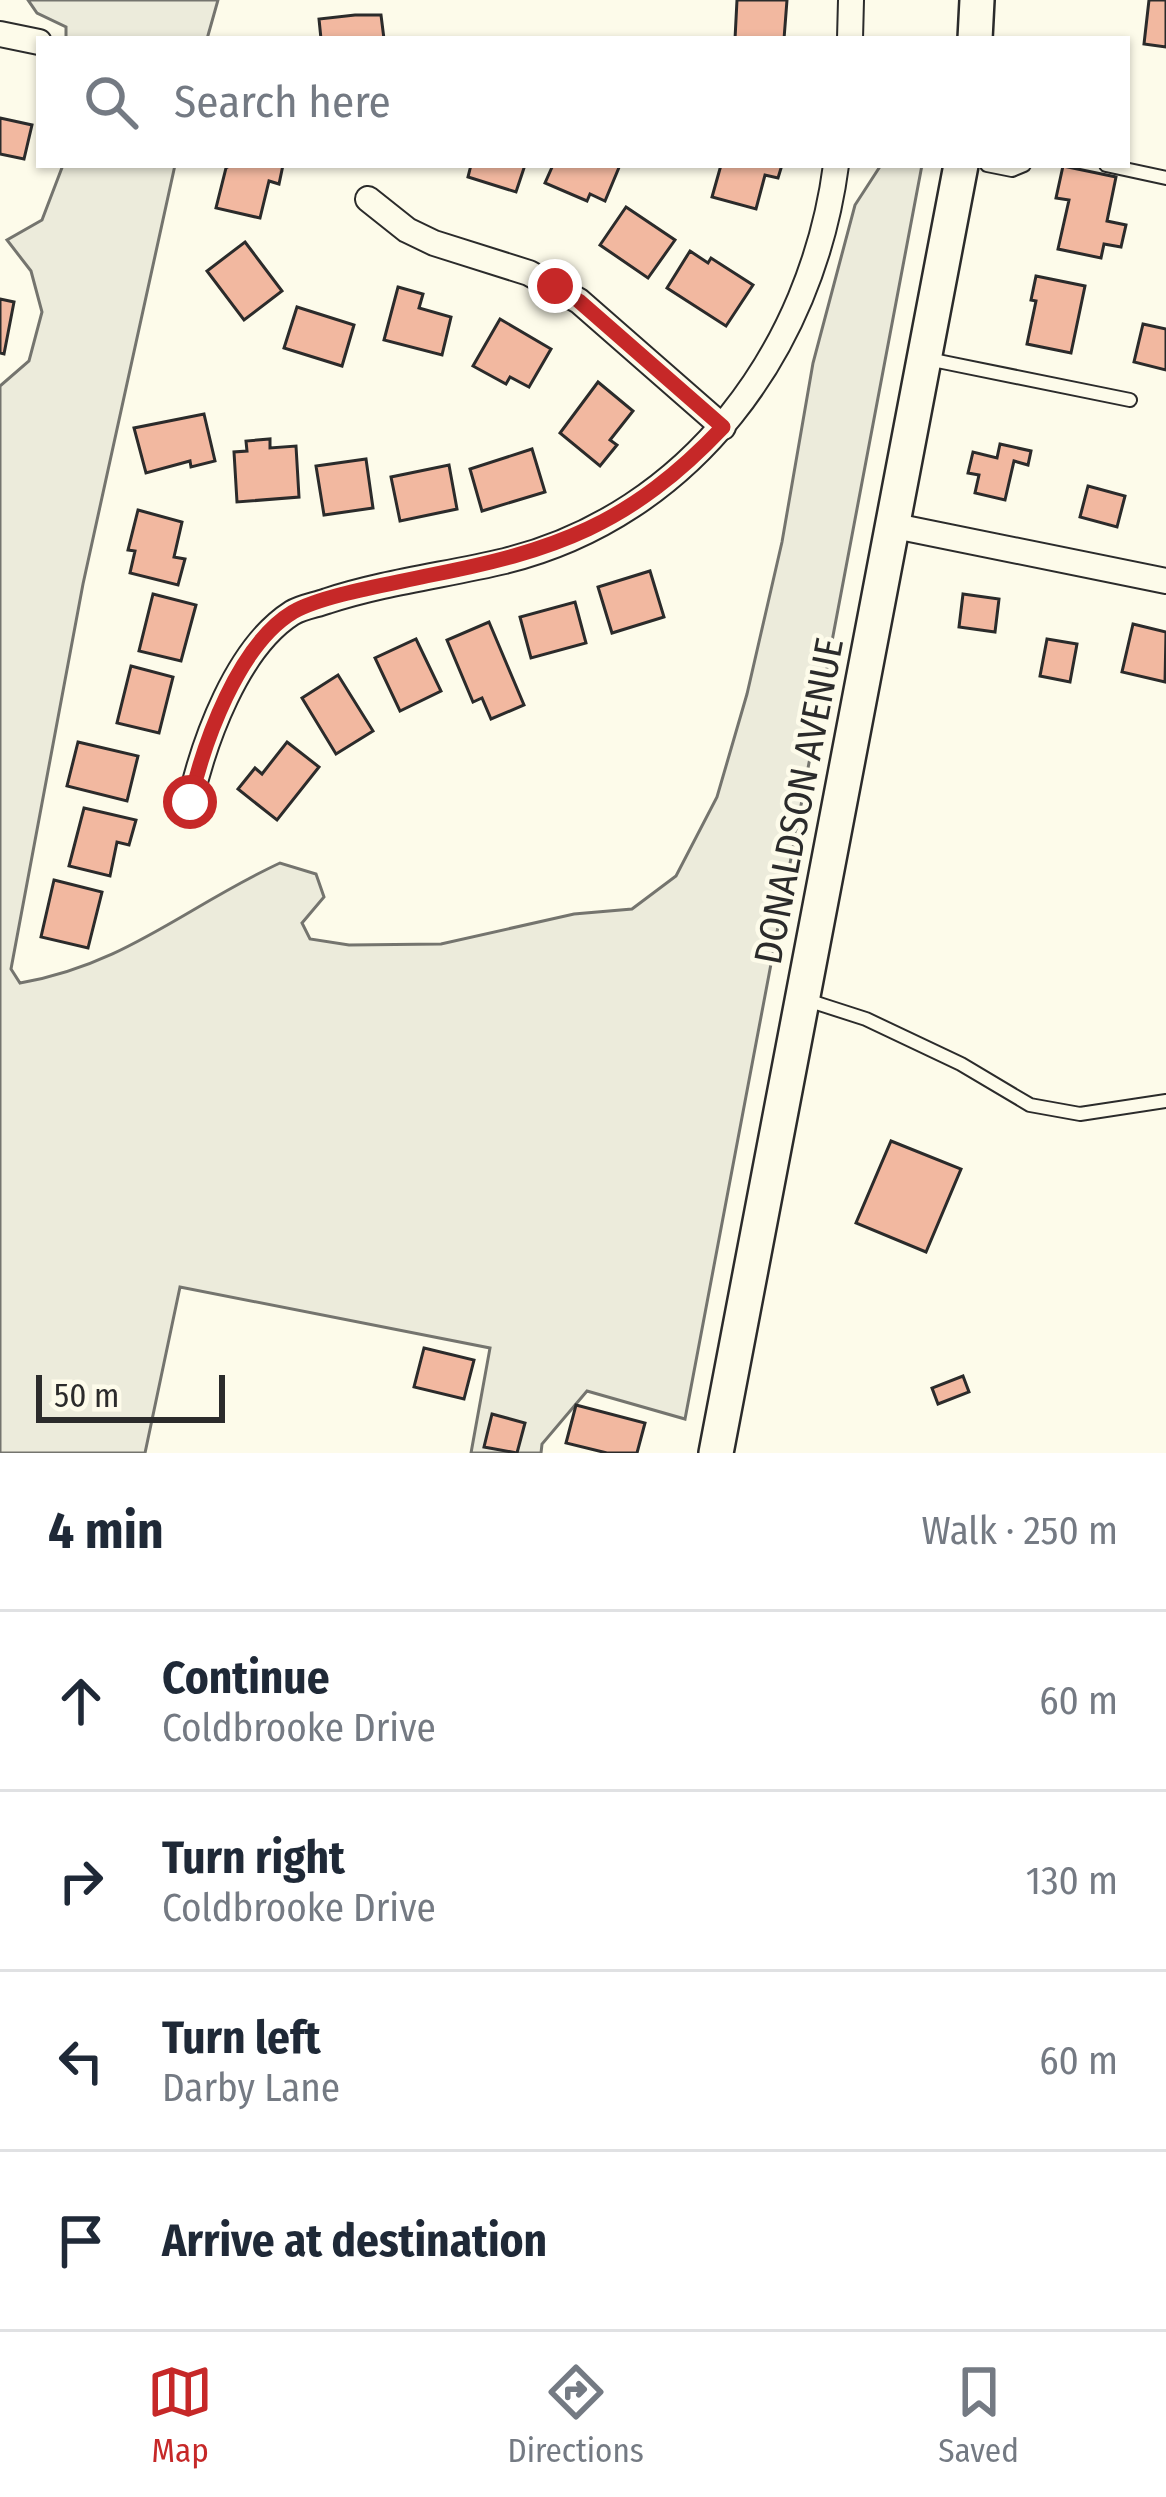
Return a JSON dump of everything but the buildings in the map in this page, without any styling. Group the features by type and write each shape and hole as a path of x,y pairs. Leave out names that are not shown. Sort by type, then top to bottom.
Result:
{"main road":[{"path":"975,36 976,0"},
{"name":"DONALDSON AVENUE","path":"716,1453 960,168"}],"street":[{"path":"850,36 851,0"},
{"path":"0,34 36,41"},
{"path":"190,802 202,751 252,651 293,612 556,545 641,501 686,466 755,386 789,328 813,270 835,168"},
{"path":"368,200 406,230 503,262 567,293 723,427"},
{"path":"895,526 1166,581"}],"lane":[{"path":"1120,168 1166,178"},
{"path":"927,358 1130,400"},
{"path":"804,999 866,1019 961,1064 1030,1105 1080,1114 1166,1101"}],"shaded area":[{"path":"28,0 218,0 208,36 66,36 66,27 37,13"},
{"path":"62,168 174,168 83,584 11,969 20,983 92,963 280,863 316,874 324,897 302,923 310,939 349,945 441,944 574,914 632,909 676,876 717,797 747,694 782,542 813,363 855,205 879,168 921,168 685,1419 587,1391 542,1444 541,1453 471,1453 490,1348 180,1287 145,1453 0,1453 0,386 29,361 42,312 31,271 7,240 42,220"}],"route":[{"path":"190,802 202,751 252,651 293,612 556,545 641,501 686,466 723,427 579,301 555,286"}]}
